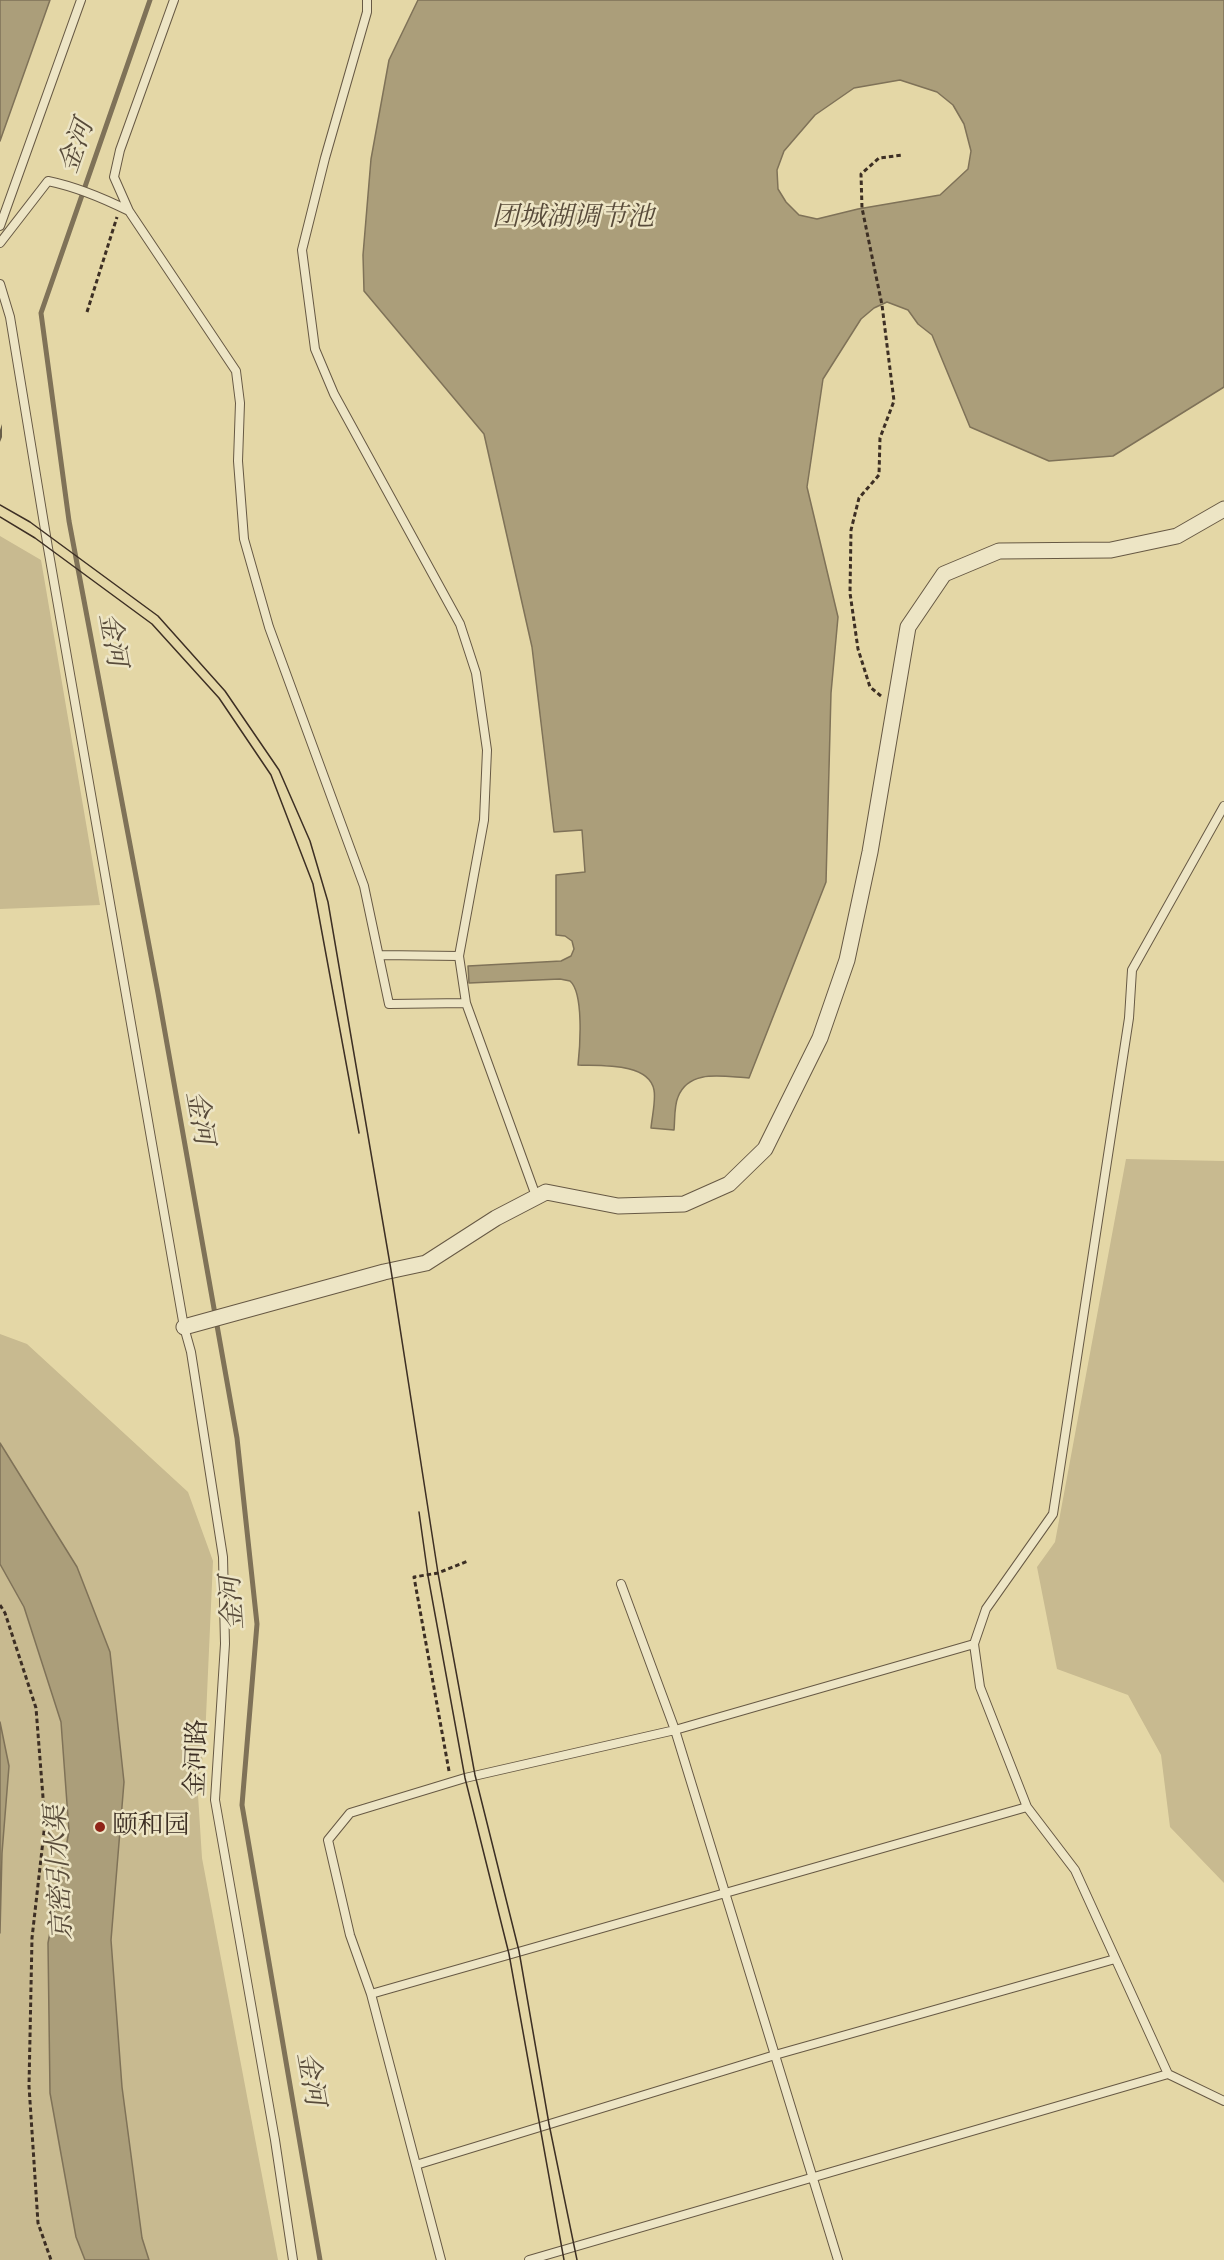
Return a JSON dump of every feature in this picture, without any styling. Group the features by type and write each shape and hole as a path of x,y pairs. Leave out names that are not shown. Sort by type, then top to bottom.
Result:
{"street":[{"path":"192,1325 384,1272 426,1263 496,1218 546,1192 618,1206 684,1204 729,1184 765,1149 819,1038 847,960 870,852 908,627 944,574 999,551 1111,550 1177,536 1224,509"}],"lane":[{"path":"0,226 81,0"},
{"path":"174,0 120,150 114,177 125,209 236,371 240,403 238,461 244,539 269,627 364,886 389,1004 466,1004"},
{"path":"367,0 367,12 325,158 302,250 315,349 334,394 460,624 476,673 487,750 484,820 459,956 466,1004 536,1196"},
{"path":"0,243 48,181 66,184 125,209"},
{"name":"金河路","path":"0,284 10,317 48,548 192,1325 191,1352 223,1557 225,1644 215,1800 275,2140 293,2260"},
{"path":"1224,806 1132,970 1127,1029 1053,1514 986,1609 974,1644 980,1687 1027,1807 1075,1870 1168,2074 1224,2101"},
{"path":"380,955 459,956"},
{"path":"621,1584 675,1730 838,2260"},
{"path":"441,2260 370,1994 350,1935 328,1840 350,1813 451,1782 675,1730 974,1644"},
{"path":"370,1994 1027,1807"},
{"path":"416,2165 775,2055 1115,1959"},
{"path":"529,2260 1168,2074"}],"path":[{"path":"895,706 870,687 858,649 850,593 851,530 860,498 879,475 880,438 894,401 882,305 862,208 861,174 879,158 903,155"},
{"path":"87,312 113,226 125,209"},
{"path":"451,1782 414,1577 438,1573 468,1561"},
{"path":"0,1605 5,1613 36,1708 45,1823 32,1938 29,2086 38,2223 51,2260"}],"shaded area":[{"path":"0,536 41,560 100,905 0,909"},
{"path":"1126,1159 1224,1161 1224,1883 1170,1827 1161,1755 1128,1695 1057,1669 1037,1567 1055,1542"},
{"name":"颐和园","path":"0,1334 27,1344 188,1492 213,1561 205,1739 198,1795 202,1858 278,2260 0,2260"}],"water":[{"path":"0,0 50,0 0,141"},
{"name":"团城湖调节池","path":"418,0 1224,0 1224,387 1113,456 1049,461 970,427 932,335 918,324 908,310 887,302 874,308 861,319 823,379 807,487 838,617 831,693 826,882 749,1078 709,1076 690,1082 678,1097 674,1130 651,1128 654,1090 650,1081 643,1074 622,1067 578,1065 579,1008 574,987 570,981 560,979 469,983 468,966 561,961 571,956 574,949 572,941 565,936 556,935 556,875 585,872 582,830 554,832 532,647 484,434 364,291 363,255 371,159 389,60","holes":["900,80 937,92 953,105 964,124 971,151 968,169 940,195 858,209 817,219 799,215 786,202 778,189 777,170 784,151 815,115 854,88"]},
{"path":"0,1443 77,1567 110,1652 124,1782 111,1940 122,2087 142,2238 149,2260 85,2260 76,2237 50,2093 48,1943 69,1831 61,1722 24,1607 0,1564"},
{"path":"0,1722 9,1766 2,1853 0,1933"}],"waterway":[{"name":"金河","path":"150,0 41,313 69,521 158,993 237,1438 257,1624 242,1805 320,2260"}],"tram line":[{"path":"0,505 30,522 158,616 225,691 279,770 310,841 328,902 391,1270 438,1573 475,1775 519,1951 549,2124 577,2260"},
{"path":"0,517 35,538 152,624 219,698 271,775 313,884 359,1133"},
{"path":"419,1512 428,1576 465,1778 509,1954 564,2260"}],"place":[{"name":"颐和园","path":"100,1827"}],"water label":[{"name":"京密引水渠","path":"61,1873"}]}
